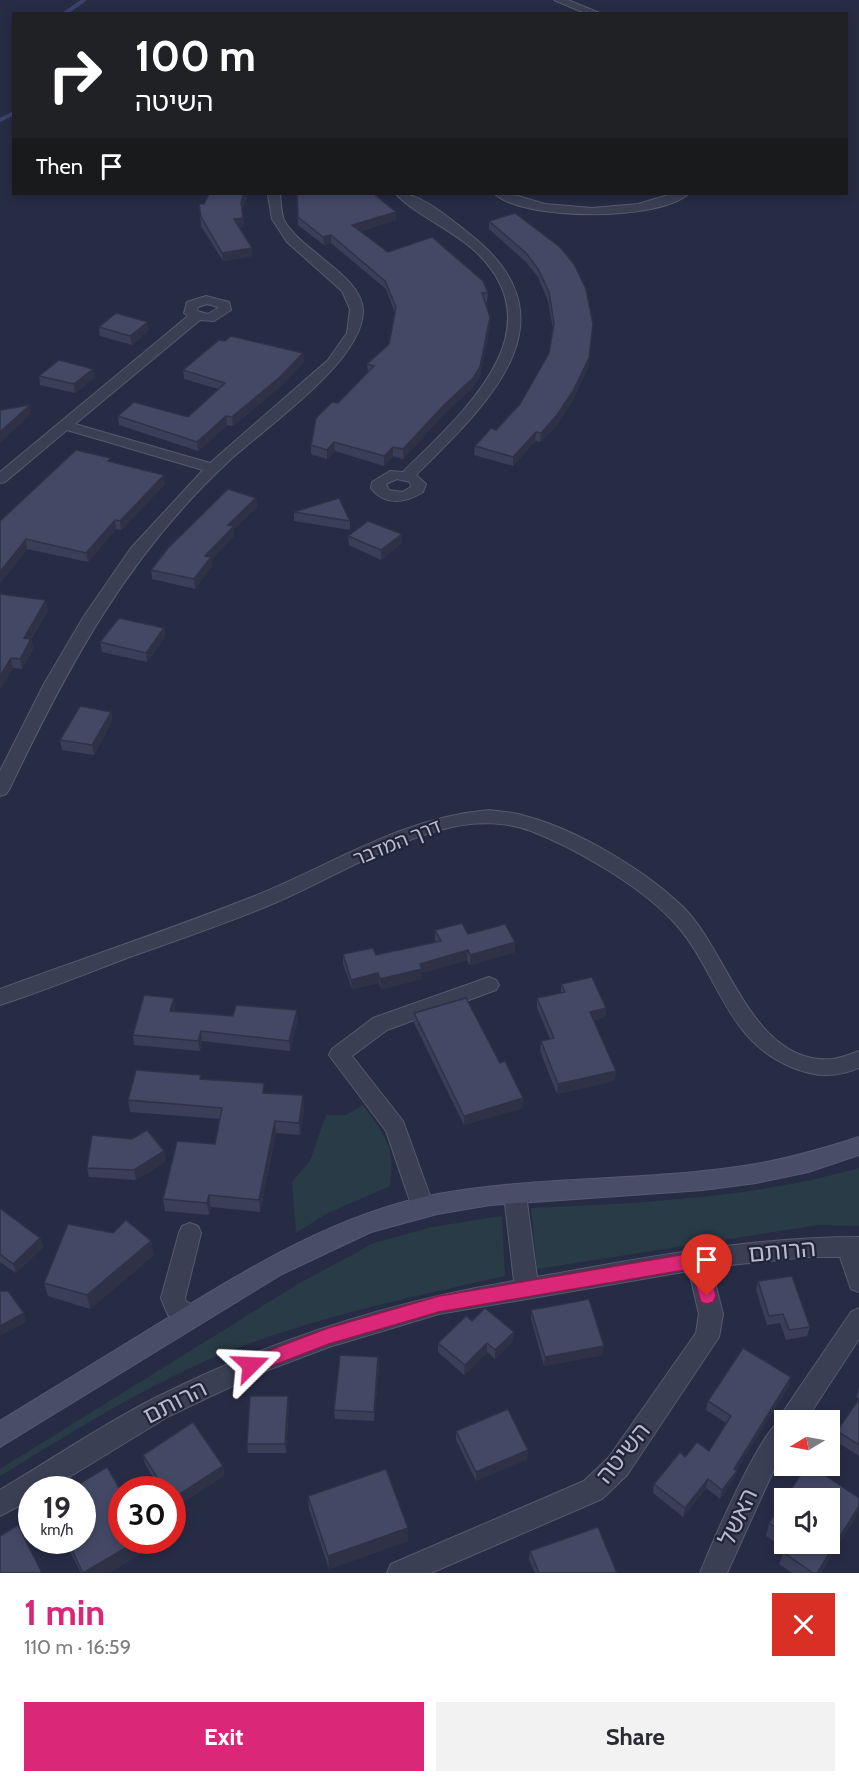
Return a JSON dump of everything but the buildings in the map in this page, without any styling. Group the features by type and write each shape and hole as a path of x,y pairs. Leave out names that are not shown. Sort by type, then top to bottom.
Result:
{"street":[{"path":"559,0 592,12"},
{"path":"0,790 61,668 109,589 162,521 214,469 333,363 347,346 356,329 356,307 347,286 282,230 274,212 274,195"},
{"path":"403,195 469,240 487,256 510,289 515,307 516,324 514,343 495,381 408,476"},
{"path":"504,195 539,206 592,212 646,206 679,195"},
{"path":"0,479 196,316"},
{"path":"64,425 214,469"},
{"name":"דרך המדבר","path":"0,997 261,902 409,834 449,821 490,817 522,821 554,833 638,883 677,912 698,938 726,985 735,1008 751,1030 769,1047 798,1062 826,1070 859,1059"},
{"path":"423,1207 395,1127 339,1055 380,1024 489,985"},
{"path":"1,1434 285,1258 342,1231 423,1207 515,1194 696,1181 776,1171 859,1146"},
{"path":"515,1194 526,1289"},
{"path":"190,1233 173,1298 176,1308 191,1316"},
{"name":"הרותם","path":"0,1504 160,1408 251,1365 328,1336 439,1304 526,1289 698,1260 806,1246 854,1247"},
{"path":"854,1247 859,1282"},
{"name":"השיטה","path":"400,1573 593,1490 618,1466 707,1336 711,1314 698,1260"},
{"path":"799,1410 859,1319"},
{"name":"האשל","path":"713,1573 767,1457 774,1447"}],"shaded area":[{"path":"363,1105 383,1134 390,1151 390,1186 326,1214 296,1233 292,1182 310,1161 326,1115 346,1115"},
{"path":"859,1168 859,1226 818,1225 537,1269 531,1208 614,1204 738,1193"},
{"path":"502,1216 505,1276 314,1322 239,1347 151,1388 0,1476 0,1469 298,1284 374,1243 432,1227"}],"waterway":[{"path":"67,12 84,0"},
{"path":"0,120 12,114"}],"route":[{"path":"251,1365 328,1336 439,1304 698,1260 707,1296"}]}
